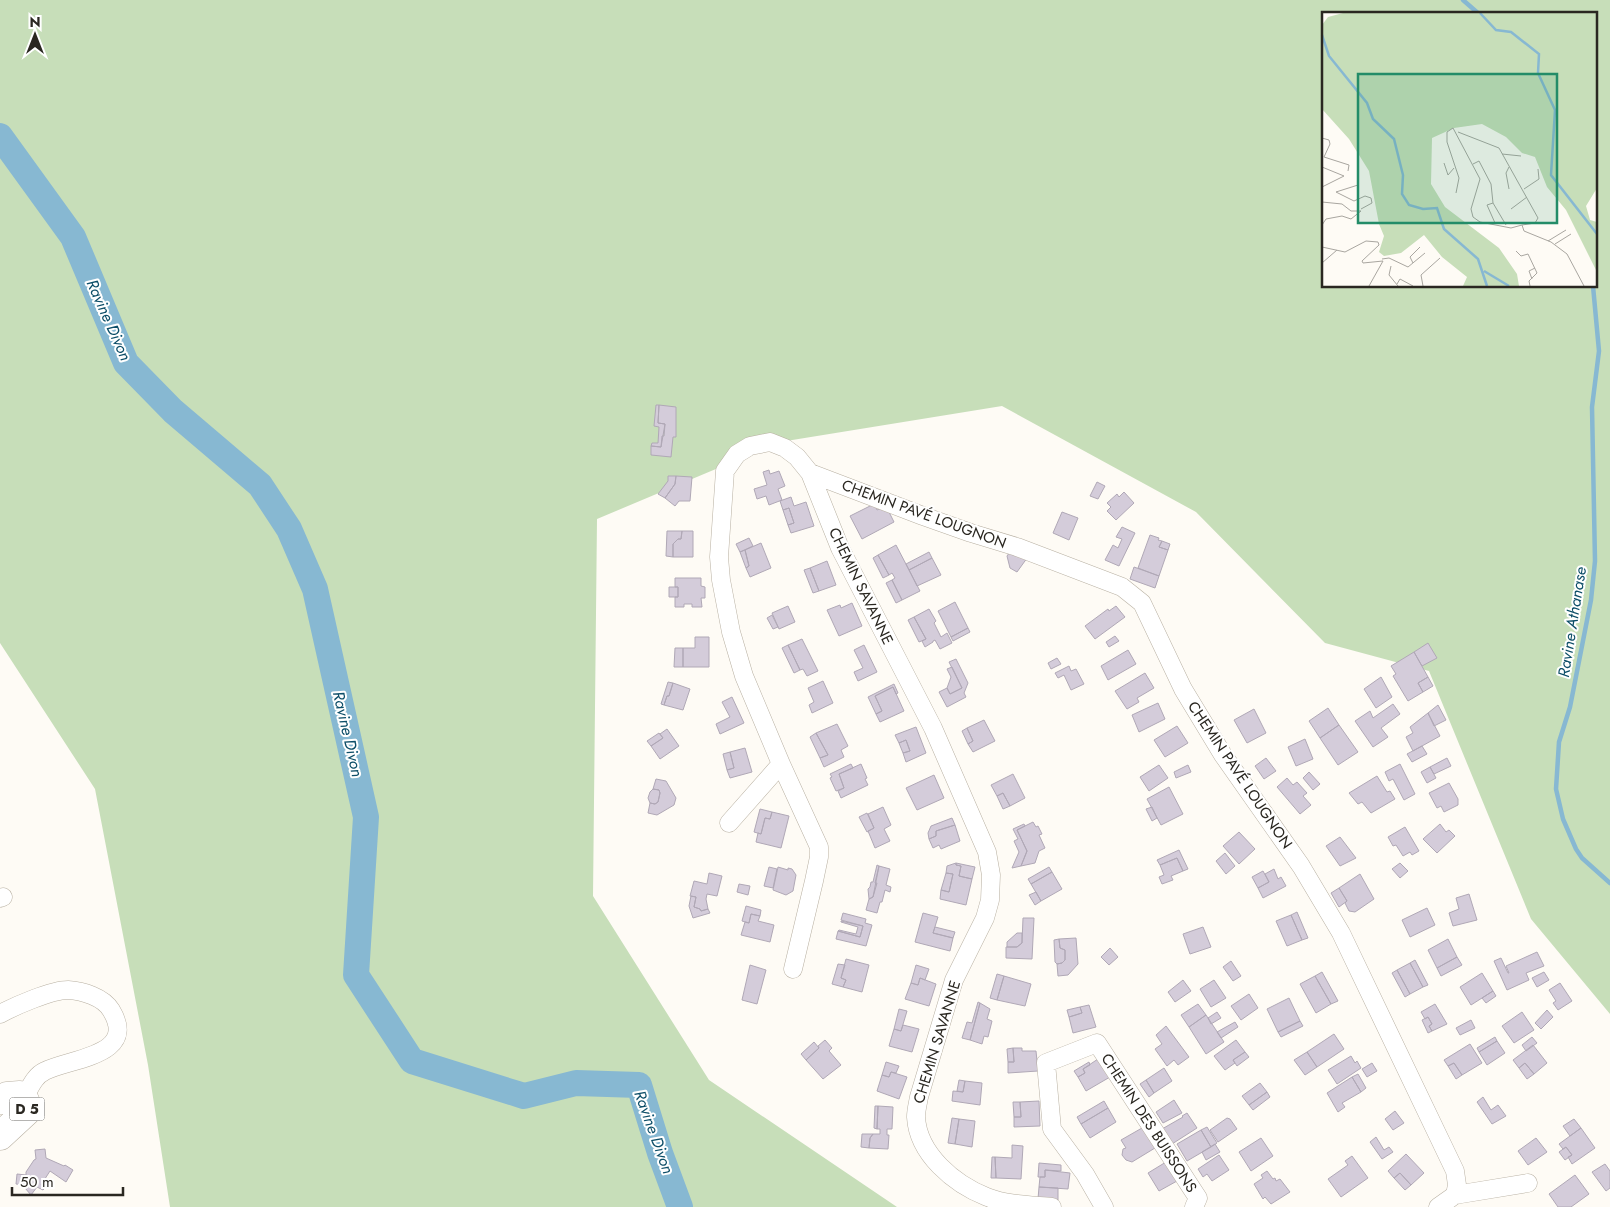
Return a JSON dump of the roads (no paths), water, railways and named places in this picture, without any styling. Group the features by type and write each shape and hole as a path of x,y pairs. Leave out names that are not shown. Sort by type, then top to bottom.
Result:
{"main road":[{"name":"D 5","path":"0,1136 27,1111 12,1099"}],"street":[{"name":"CHEMIN SAVANNE","path":"793,969 816,873 819,847 744,676 731,632 721,580 719,557 725,471 737,454 750,446 770,442 785,448 797,457 810,473 840,548 933,728 987,852 991,875 990,900 985,918 954,980 919,1097 916,1116 919,1132 930,1156 946,1172 964,1185 987,1197 1013,1204 1052,1207"},
{"name":"CHEMIN PAVÉ LOUGNON","path":"810,473 947,524 1017,547 1122,587 1142,603 1183,690 1223,755 1301,866 1341,933 1449,1156 1455,1171 1457,1185 1455,1195"},
{"path":"729,823 781,764"},
{"path":"0,1014 56,992 68,990 95,996 107,1003 113,1013 117,1026 117,1038 112,1046 99,1054 44,1072 12,1099"},
{"name":"CHEMIN DES BUISSONS","path":"1104,1207 1084,1174 1052,1129 1046,1063 1097,1044 1198,1198 1194,1207"},
{"path":"1438,1207 1455,1195 1528,1183"}],"waterway":[{"name":"Ravine Athanase","path":"1463,0 1477,12"},
{"name":"Ravine Divon","path":"0,136 73,237 126,363 173,411 260,485 289,529 315,589 366,817 356,975 412,1061 524,1096 576,1083 639,1085 660,1153 680,1207"},
{"name":"Ravine Athanase","path":"1593,288 1599,351 1592,407 1595,561 1591,600 1570,707 1559,742 1556,789 1563,819 1576,849 1582,858 1610,883"}]}
